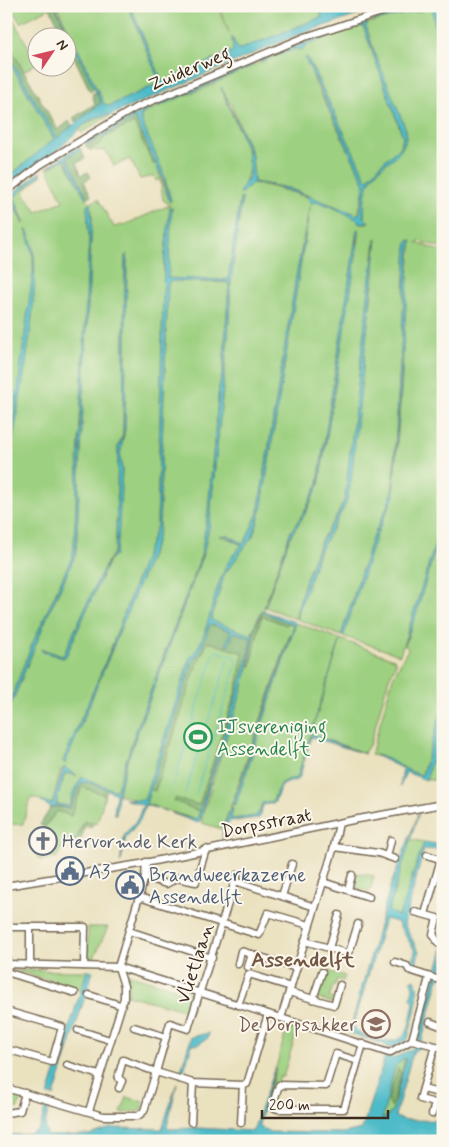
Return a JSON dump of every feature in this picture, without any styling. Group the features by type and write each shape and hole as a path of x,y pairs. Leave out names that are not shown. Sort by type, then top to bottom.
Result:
{"street":[{"name":"Zuiderweg","path":"6,192 40,165 135,108 280,46 350,21 400,6"},
{"name":"Dorpsstraat","path":"6,886 146,862 443,804"},
{"path":"281,1018 334,847 339,823"},
{"path":"387,856 391,840"},
{"path":"334,847 395,859"},
{"path":"145,877 166,884 177,878 196,882 206,849"},
{"path":"425,914 442,860 427,855"},
{"path":"89,1111 125,991 118,967 145,877 146,862"},
{"path":"292,864 282,896 315,907"},
{"path":"348,890 352,875"},
{"name":"Vlietlaan","path":"166,1037 170,1023 188,1028 212,958 236,878 282,896"},
{"path":"323,882 369,897"},
{"path":"139,897 223,922 259,935 268,913 309,925"},
{"path":"415,912 437,918 433,934 439,944"},
{"path":"329,948 339,915"},
{"path":"305,941 349,952 358,924"},
{"path":"6,927 85,927 84,966"},
{"path":"30,927 30,964"},
{"path":"129,930 212,958"},
{"path":"6,944 7,967"},
{"path":"238,964 241,951 296,968"},
{"path":"248,967 252,954"},
{"path":"395,962 407,966 409,970 441,981"},
{"path":"7,967 30,964 118,967 389,1052 414,1041 443,1048"},
{"path":"7,967 75,993"},
{"path":"313,999 322,972"},
{"path":"238,1005 249,974 313,999 334,1005 340,985"},
{"path":"414,1041 431,978"},
{"path":"89,995 120,1005"},
{"path":"6,1011 62,1027 52,1062 6,1049"},
{"path":"119,1088 122,1081 118,1078 122,1060 193,1083 247,1084 268,1014"},
{"path":"430,1022 443,1027"},
{"path":"6,1088 103,1116 142,1114 166,1037 134,1027"},
{"path":"78,1030 110,1040"},
{"path":"358,1061 336,1054 326,1086 279,1085 272,1107 278,1109 344,1109 363,1044"},
{"path":"432,1114 435,1103 420,1099 435,1046"},
{"path":"67,1065 99,1075"},
{"path":"191,1122 193,1083"},
{"path":"241,1123 243,1085"},
{"path":"423,1089 435,1092"},
{"path":"6,1113 20,1111 25,1093"}],"green space":[{"path":"6,6 28,46 28,69 23,72 6,40"},
{"path":"11,6 49,6 50,8 20,23"},
{"path":"49,6 55,6 66,28 60,28"},
{"path":"57,6 128,6 158,78 160,76 130,6 217,6 229,33 219,6 318,6 322,17 241,49 237,48 232,37 234,51 164,81 161,80 157,84 109,106 104,104 78,50 78,28 68,28"},
{"path":"438,6 443,6 443,85"},
{"path":"430,7 433,8 442,97 444,158 443,248 419,241 417,243 443,252 443,522 400,655 342,636 375,538 393,498 402,380 405,306 412,240 407,244 393,487 388,505 371,541 341,636 296,619 265,607 251,638 210,624 224,575 253,536 261,511 310,206 296,277 258,513 245,542 242,543 228,535 222,536 242,545 226,567 202,640 190,658 144,800 143,802 118,794 127,761 204,551 209,527 228,337 231,280 242,199 240,199 228,280 168,279 170,207 164,264 157,525 110,651 64,761 65,763 155,545 159,529 168,283 171,281 229,283 223,371 219,387 208,512 201,556 136,730 116,791 82,777 74,790 69,806 56,804 65,773 76,774 61,770 52,804 34,798 30,799 23,824 6,825 6,717 47,617 76,554 92,211 87,205 89,238 74,547 72,557 31,647 6,711 6,202 12,201 22,223 25,223 14,197 41,174 23,192 37,212 63,201 48,169 64,159 85,197 91,203 98,199 114,227 126,224 170,205 163,200 160,179 156,181 154,176 140,179 130,159 114,166 106,151 89,150 85,146 90,148 100,144 105,137 134,123 153,164 156,164 169,201 171,201 164,179 145,135 141,115 270,58 363,26 403,137 401,147 384,161 367,180 307,57 315,82 365,184 358,215 288,188 254,182 252,155 231,104 221,88 242,134 248,153 249,166 244,189 252,183 275,188 327,204 354,217 360,223 368,223 364,217 365,201 370,179 400,151 406,138 406,130 381,71 366,26 368,23","holes":["357,230 360,232 319,485 306,512 290,537 264,607 290,533 306,509 318,483","375,239 374,275 346,504 319,552 296,619 302,591 321,541 345,497","127,254 125,428 120,455 122,470 115,555 109,560 66,656 63,658 42,649 63,656 109,558 114,552 116,541 118,447 123,435 125,256"]},
{"path":"6,40 58,130 69,121 72,125 60,137 57,138 6,51"},
{"path":"78,54 95,89 90,91 78,65"},
{"path":"6,56 54,139 6,179"},
{"path":"96,92 101,103 75,122 73,118 95,104 92,94"},
{"path":"111,115 81,133 79,128 101,116"},
{"path":"135,118 156,164 153,164 134,123 105,137 100,144 90,148 85,146"},
{"path":"81,149 85,159 77,163 81,175 88,172 91,177 84,181 91,196 87,197 67,157"},
{"path":"443,526 443,706 422,775 415,774 385,758 371,755 393,677 408,649 405,646"},
{"path":"263,612 289,623 286,625 263,616 260,621 251,666 249,665 255,627"},
{"path":"263,616 286,625 289,623 295,626 297,623 394,659 396,664 389,678 370,744 364,753 311,734 299,779 282,784 274,803 263,805 260,817 236,821 230,818 233,809 231,808 290,634 222,829 202,823 202,816 249,665 251,666 260,621"},
{"path":"210,624 231,631 226,645 228,646 234,632 251,638 249,655 201,812 174,801 175,798 199,805 237,687 243,653 208,642 196,667 155,791 150,789 193,660 200,652"},
{"name":"IJsvereniging Assendelft","path":"208,641 249,655 197,820 146,804 150,789 155,791 196,667"},
{"path":"443,717 443,774 438,780 426,780"},
{"path":"89,782 107,789 105,795 82,787 71,816 57,811 44,827 40,825 51,807 70,808 81,783"},
{"path":"82,787 105,795 97,824 84,821 76,839 67,839 56,858 40,860 33,849 35,841 44,851 52,843 41,832 57,811 71,816"},
{"path":"84,821 93,823 91,828 85,826 79,846 63,843 69,838 76,839"},
{"path":"410,839 424,842 399,916 388,912"},
{"path":"355,873 374,876 370,892 351,886"},
{"path":"88,927 108,927 92,962 88,961"},
{"path":"14,970 87,971 82,989"},
{"path":"324,970 345,976 343,981 337,979 335,986 333,986 329,997 333,999 333,1003 316,998"},
{"path":"124,973 195,994 191,1012 127,995 129,989"},
{"path":"288,1024 298,1027 283,1077 279,1076 268,1107 265,1107"},
{"path":"405,1058 392,1112 382,1120 395,1067 398,1062"},
{"path":"398,1068 401,1074 391,1107 388,1100"},
{"path":"6,1090 21,1095 18,1108 6,1111"},
{"path":"127,1097 144,1102 140,1111 121,1113"}],"water":[{"path":"128,6 130,6 160,76 158,78"},
{"path":"318,6 326,14 354,6 386,6 299,34 111,115 96,117 84,125 63,145 6,187 6,179 54,139 6,56 6,51 57,138 101,103 78,54 78,49 104,104 109,106 157,84 159,80 164,81 233,51 232,37 237,48 241,49 322,17"},
{"path":"413,6 438,6 443,82 443,135 433,8 373,21 375,18"},
{"path":"368,21 366,26 372,46 406,130 404,145 400,151 379,169 371,179 367,189 364,217 369,222 359,223 358,220 328,205 311,203 307,196 273,186 252,183 242,193 239,193 249,176 248,152 221,87 252,155 254,182 288,188 358,215 360,213 365,184 305,58 307,57 367,180 384,161 401,147 403,137 363,26 346,29"},
{"path":"342,29 342,32 306,45 303,50 296,49 260,62 261,59"},
{"path":"254,63 252,66 157,107 159,103"},
{"path":"150,107 151,109 141,115 141,120 162,169 171,201 169,201 163,179 135,118 88,144 84,143"},
{"path":"77,147 81,149 67,157 87,197 85,197 65,159 46,168"},
{"path":"40,172 41,174 14,197 24,224 12,201 6,202 6,198"},
{"path":"242,198 231,280 228,337 209,527 204,551 127,761 118,794 116,814 114,814 116,794 89,782 81,783 69,808 56,806 52,808 41,802 52,804 64,767 77,776 65,773 56,804 69,806 74,790 82,777 116,791 136,730 201,556 208,512 219,387 223,371 229,283 171,281 168,283 159,529 155,545 65,764 63,761 110,651 157,525 164,264 170,207 172,207 168,278 228,280 240,199"},
{"path":"90,203 92,218 76,554 47,617 6,717 6,711 31,647 72,557 74,547 89,238 87,205"},
{"path":"310,206 261,511 253,536 224,575 211,620 251,635 255,625 244,683 211,781 200,821 198,823 171,813 197,820 249,655 251,638 234,632 228,646 226,645 231,631 210,624 200,652 193,660 146,804 166,811 145,805 140,820 126,837 120,863 124,836 138,818 143,805 124,799 144,800 190,658 206,629 226,567 242,545 226,536 220,536 228,535 242,543 245,542 258,513 296,277"},
{"path":"26,229 32,244 35,266 32,322 6,498 6,480 33,271 33,256"},
{"path":"359,229 319,485 306,512 290,537 265,607 290,533 306,509 318,483 357,230"},
{"path":"377,238 351,481 346,504 319,552 296,619 302,592 314,558 345,497 371,270"},
{"path":"410,240 412,242 410,248 393,498 375,538 344,635 341,636 371,541 388,505 393,487 407,244"},
{"path":"127,254 125,428 120,455 122,470 118,543 115,555 109,560 114,552 116,541 118,447 123,435 125,256"},
{"path":"443,522 415,618 403,647 437,537"},
{"path":"109,561 66,656 63,658 43,652 41,649 63,656 100,575"},
{"path":"262,610 295,622 295,626 236,804 233,805 294,625 263,612 259,616"},
{"path":"340,641 311,734 365,754 311,737 299,779 282,786 274,803 263,805 259,818 229,821 222,839 223,829 231,808 233,808 231,819 256,816 262,803 273,801 281,784 287,780 297,778"},
{"path":"443,706 443,717 426,780 406,772 400,787 403,769 375,755 422,775"},
{"path":"419,812 388,911 399,916 424,842 443,845 443,850 424,849 404,924 419,952 416,964 412,965 415,951 397,922 385,919 353,1027 357,1031 377,1040 392,1041 403,1036 408,1029 414,1003 411,998 413,987 411,981 415,979 417,1001 408,1039 389,1049 384,1044 349,1033 390,887"},
{"path":"443,948 443,963 420,1047 413,1052 395,1116 404,1119 443,1122 443,1139 6,1141 6,1135 27,1134 37,1130 40,1127 47,1102 50,1104 45,1125 48,1136 90,1135 111,1128 162,1129 177,1083 167,1127 169,1129 197,1128 253,1131 275,1067 258,1128 260,1127 270,1132 343,1133 362,1129 386,1054 392,1059 412,1049 418,1040","holes":["404,1058 406,1059 392,1112 382,1120 395,1067"]},
{"path":"87,971 93,971 54,1096 48,1095"},
{"path":"209,1033 208,1038 197,1045 192,1044 182,1077 179,1077 191,1037"}],"waterway":[{"path":"215,651 225,654"},
{"path":"172,788 214,654"},
{"path":"229,655 239,660"},
{"path":"185,794 228,659"},
{"path":"196,794 237,662"}],"place":[{"name":"IJsvereniging Assendelft","path":"198,737"},
{"name":"Hervormde Kerk","path":"43,841"},
{"name":"A3","path":"70,871"},
{"name":"Brandweerkazerne Assendelft","path":"130,885"},
{"name":"De Dorpsakker","path":"376,1024"}],"district":[{"name":"Assendelft","path":"303,959"}]}
